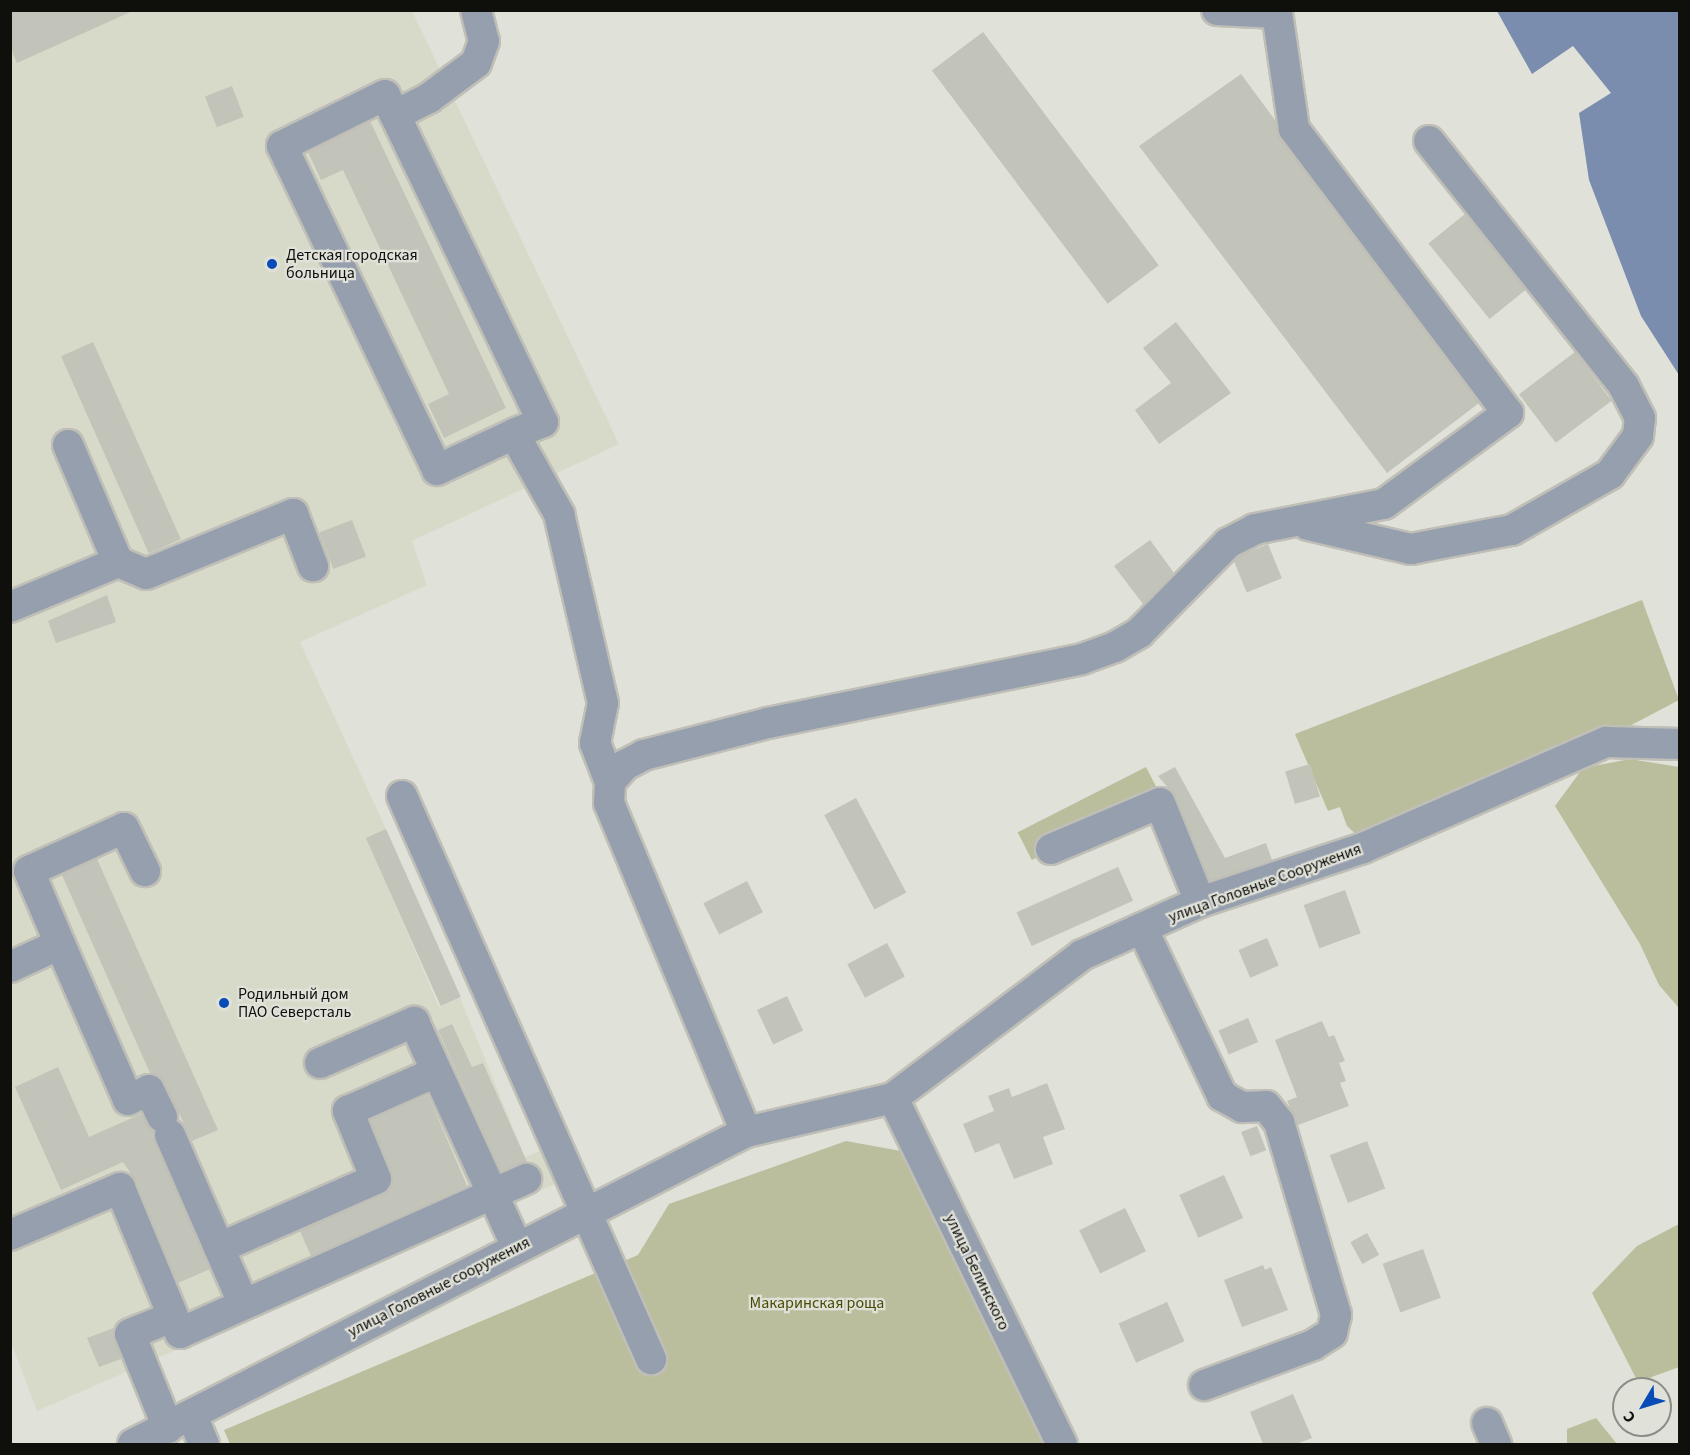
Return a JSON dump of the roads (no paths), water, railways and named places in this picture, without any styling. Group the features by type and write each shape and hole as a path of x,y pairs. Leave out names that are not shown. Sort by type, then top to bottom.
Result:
{"street":[{"path":"610,782 644,755 768,723 1082,659 1115,647 1139,633 1228,543 1255,529 1297,523 1384,504 1508,413 1294,129 1278,13 1217,10"},
{"path":"395,115 429,98 476,63 484,41 477,14"},
{"path":"385,95 543,422 514,434 437,470 282,146 385,95"},
{"path":"1297,523 1411,549 1512,530 1610,474 1638,436 1640,418 1624,386 1429,141"},
{"path":"514,434 559,514 603,703 595,743 610,782 609,803 746,1132"},
{"path":"68,445 118,562 146,574 293,514 313,566"},
{"path":"10,607 118,562"},
{"name":"улица Головные Сооружения","path":"746,1132 893,1098 1082,955 1200,902 1363,848 1606,742 1680,744"},
{"path":"402,796 584,1213 651,1359"},
{"path":"1051,849 1160,803 1200,902"},
{"path":"145,871 124,828 28,871 128,1100 149,1090 243,1303"},
{"path":"1142,928 1222,1096 1242,1107 1266,1107 1279,1122 1336,1315 1332,1333 1313,1345 1203,1385"},
{"path":"10,967 60,944"},
{"path":"320,1063 414,1022 517,1247"},
{"path":"219,1248 376,1179 348,1111 436,1072"},
{"name":"улица Белинского","path":"893,1098 1062,1444"},
{"name":"улица Головные сооружения","path":"134,1444 746,1132"},
{"path":"10,1235 120,1188 180,1332 526,1179"},
{"path":"172,1317 130,1334 180,1422 204,1444"}],"water":[{"path":"1497,11 1679,11 1679,375 1641,316 1589,180 1579,113 1611,93 1573,46 1532,74"}],"place":[{"name":"Детская городская больница","path":"272,264"},
{"name":"Родильный дом ПАО Северсталь","path":"224,1003"}],"park label":[{"name":"Макаринская роща","path":"817,1303"}]}
